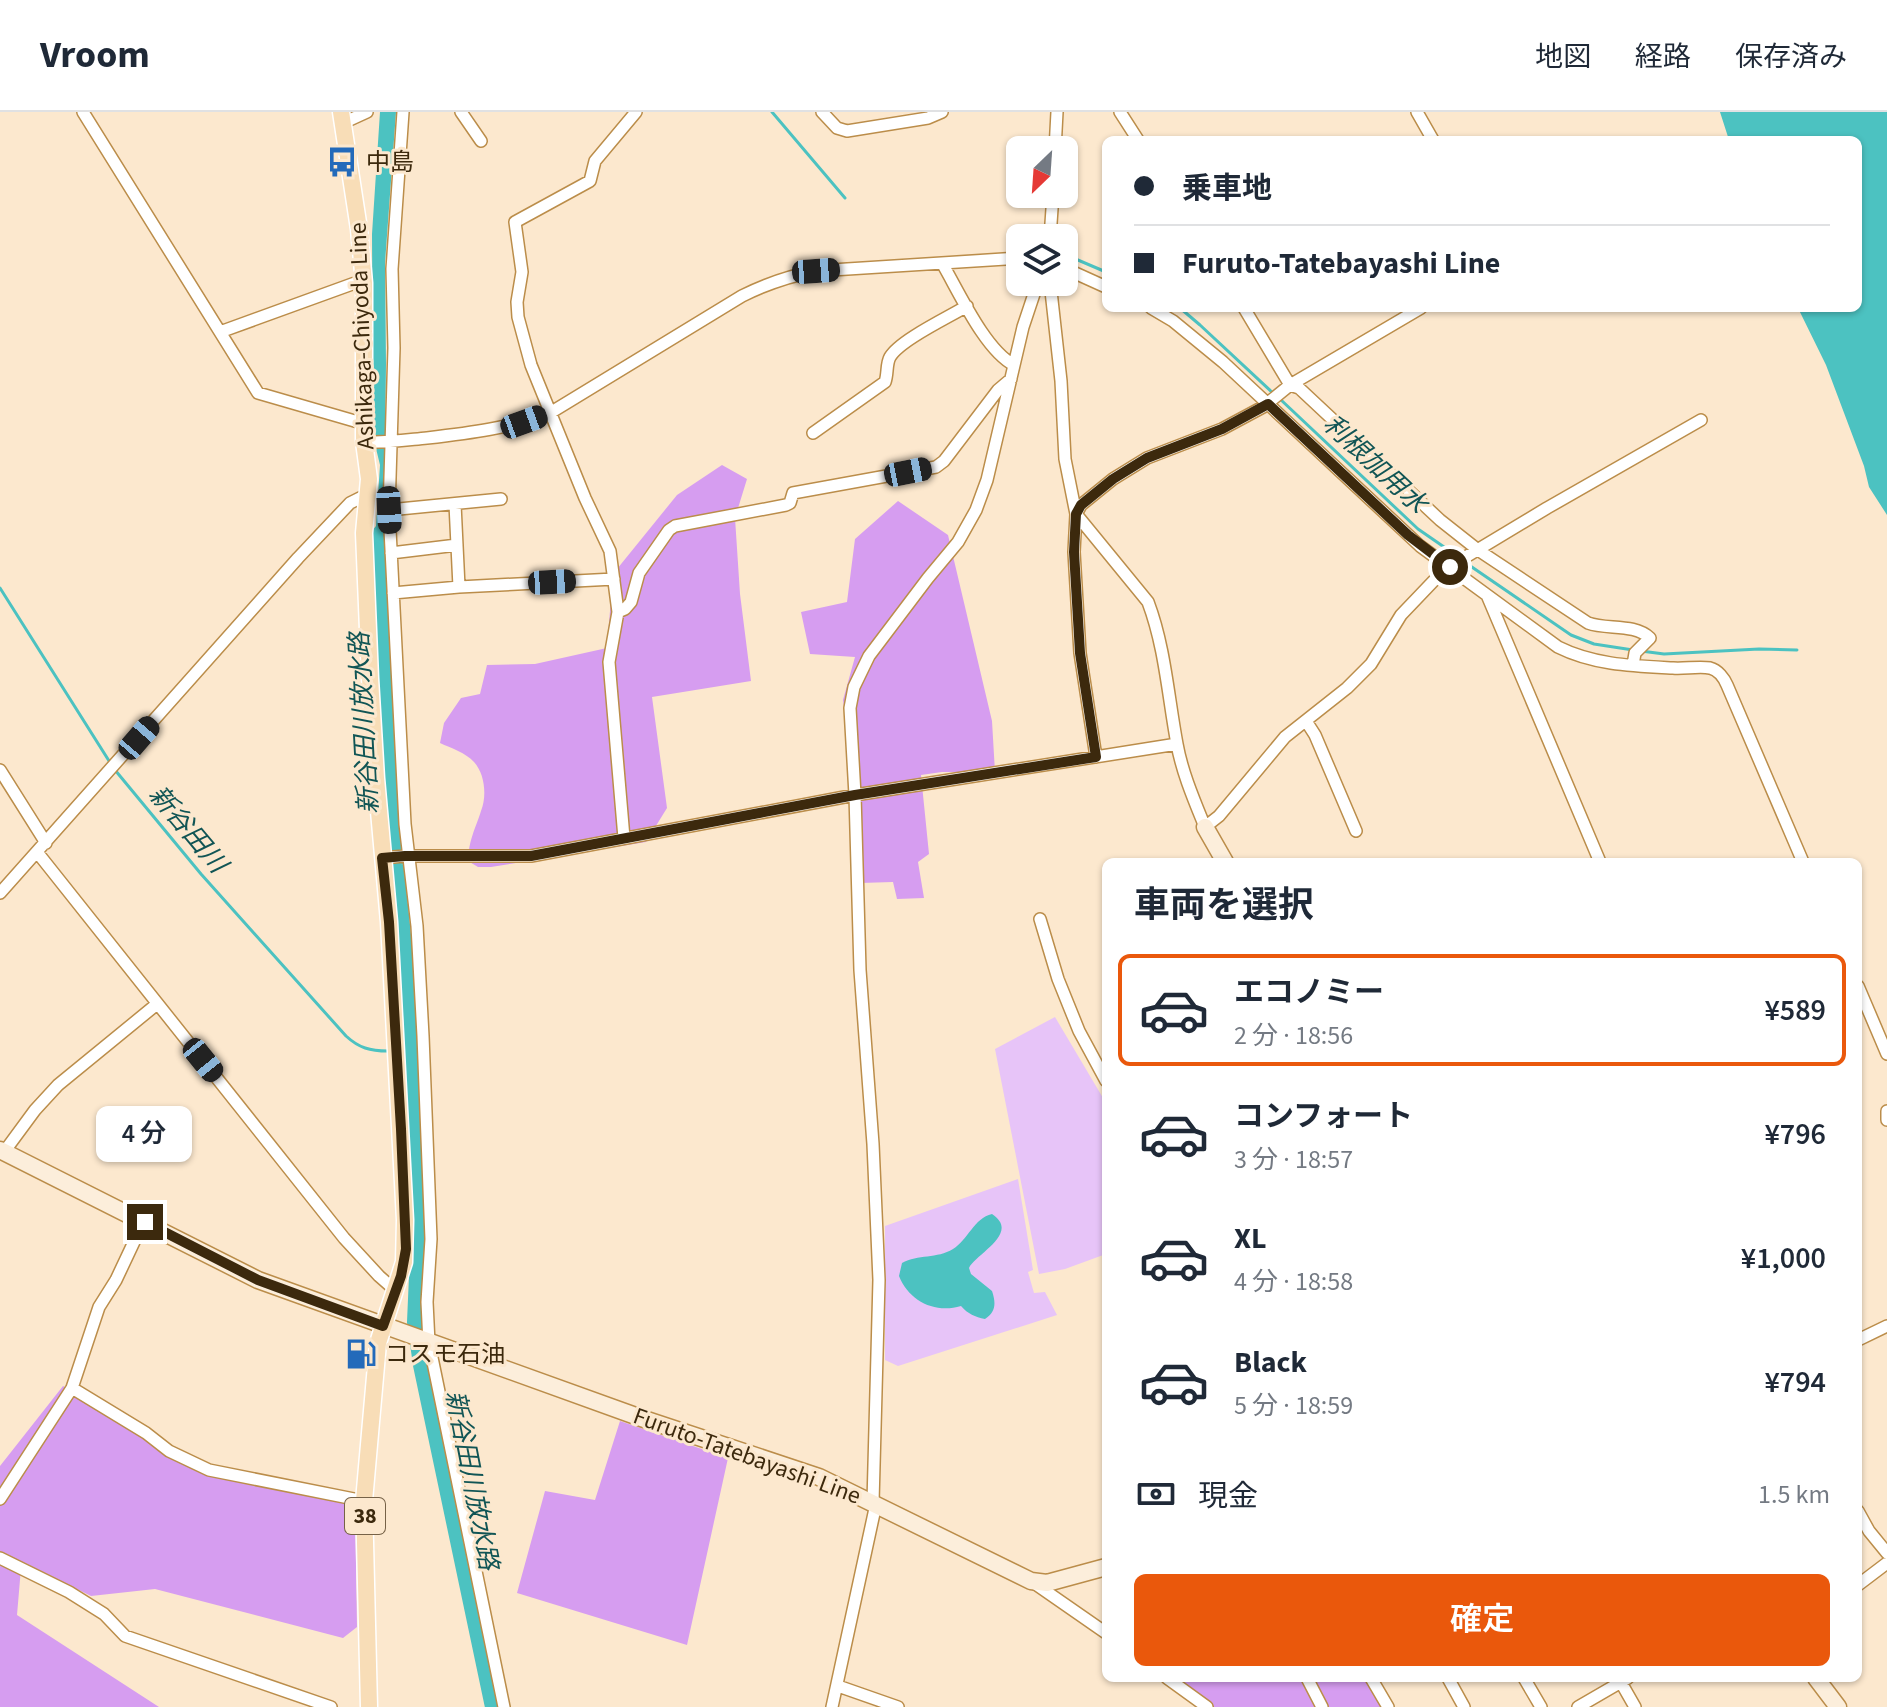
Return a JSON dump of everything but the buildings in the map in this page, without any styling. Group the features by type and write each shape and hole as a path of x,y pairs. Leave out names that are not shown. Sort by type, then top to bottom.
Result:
{"main road":[{"name":"Ashikaga-Chiyoda Line","path":"342,117 364,283 365,424 369,479 364,533 370,678 386,857 405,1220 404,1262 378,1343 364,1501 369,1707"},
{"path":"1205,827 1223,858"},
{"name":"Furuto-Tatebayashi Line","path":"2,1151 258,1280 644,1419 792,1467 846,1489 1031,1581"},
{"path":"1031,1581 1047,1583 1102,1568"},
{"path":"1819,1682 1838,1707"}],"street":[{"path":"83,112 258,393 365,424"},
{"path":"342,117 367,112"},
{"path":"403,112 392,269 394,348 388,442 389,510 407,856 417,926 431,1239 422,1340 504,1707"},
{"path":"461,112 481,141"},
{"path":"624,838 609,662 618,612 610,551 550,413 521,332 517,302 522,272 515,222 590,181 595,161 636,112"},
{"path":"822,112 837,128 852,131 928,118 942,112"},
{"path":"1056,136 1057,112"},
{"path":"1120,112 1135,136"},
{"path":"1417,112 1431,136"},
{"path":"367,442 485,431 550,413 742,296 796,275 816,271 1006,259"},
{"path":"942,263 990,343 1014,365"},
{"path":"1078,274 1102,285"},
{"path":"220,332 355,283 364,283"},
{"path":"832,1707 874,1503 879,1280 860,970 850,708 854,687 869,656 958,542 976,510 987,480 1023,327 1033,296"},
{"path":"1052,296 1061,381 1065,459 1076,514 1074,552 1080,653 1096,757"},
{"path":"813,433 885,382 888,360 897,347 967,306"},
{"path":"1158,312 1274,399 1414,541 1558,647 1572,655 1613,665 1709,668 1718,672 1725,680 1801,858"},
{"path":"1246,312 1290,385 1299,388 1440,520 1478,550 1588,623 1644,632 1650,638 1635,653 1633,665"},
{"path":"1076,514 1081,505 1113,479 1147,458 1222,429 1414,312"},
{"path":"618,612 631,602 639,573 675,526 786,505 790,503 793,493 936,467 1011,378"},
{"path":"1076,514 1148,602 1162,654 1177,744 1205,827 1219,816 1285,737 1347,688 1371,664 1401,615 1444,570 1701,420"},
{"path":"0,893 308,547 350,503 368,494"},
{"path":"389,510 501,499"},
{"path":"455,504 459,587"},
{"path":"391,553 457,545"},
{"path":"393,593 614,579"},
{"path":"1486,595 1598,858"},
{"path":"1306,721 1315,735 1356,831"},
{"path":"386,857 531,856 855,795 1177,744"},
{"path":"0,770 42,848 157,1004 344,1238 396,1291"},
{"path":"1040,919 1058,979 1102,1073"},
{"path":"1862,995 1887,1054"},
{"path":"2,1151 58,1085 157,1004"},
{"path":"1887,1111 1887,1120"},
{"path":"0,1499 72,1388 99,1307 145,1222"},
{"path":"1862,1338 1887,1326"},
{"path":"72,1388 146,1433 169,1451 209,1470 364,1501"},
{"path":"1862,1518 1887,1553"},
{"path":"0,1558 69,1592 104,1614 125,1636 331,1707"},
{"path":"1862,1582 1887,1563"},
{"path":"1031,1581 1102,1630"},
{"path":"1173,1682 1207,1707"},
{"path":"1309,1682 1322,1707"},
{"path":"1373,1682 1388,1707"},
{"path":"1450,1682 1464,1707"},
{"path":"1526,1682 1541,1707"},
{"path":"1578,1707 1618,1682"},
{"path":"1624,1682 1635,1707"},
{"path":"838,1686 898,1707"}],"shaded area":[{"path":"722,465 747,479 735,518 740,594 751,681 652,697 667,808 646,842 491,867 478,867 468,861 483,805 484,785 478,767 471,759 440,743 444,723 461,698 480,694 487,665 535,664 607,648 613,574 677,495"},
{"path":"898,501 948,535 992,721 995,772 921,775 929,854 918,862 924,898 897,899 893,882 860,883 857,810 843,700 855,657 810,654 801,612 847,602 855,539"},
{"path":"1055,1017 1102,1096 1102,1255 1065,1269 1039,1274 995,1049"},
{"path":"1018,1179 1033,1270 1028,1272 1034,1293 1045,1292 1057,1315 898,1366 885,1360 885,1226"},
{"path":"63,1386 161,1445 218,1472 353,1499 357,1627 343,1638 155,1589 91,1596 0,1551 0,1466"},
{"path":"620,1421 728,1458 687,1645 517,1593 545,1491 595,1500"},
{"path":"0,1558 21,1568 17,1615 159,1707 0,1707"},
{"path":"1179,1682 1306,1682 1318,1707 1212,1707"},
{"path":"1314,1682 1368,1682 1384,1707 1324,1707"}],"water":[{"path":"380,112 396,112 385,263 384,522 387,569 372,568 371,532 376,526 380,465 373,436 372,234"},
{"path":"1720,112 1887,112 1887,515 1869,487 1826,365 1800,312 1862,312 1862,136 1728,136"},
{"path":"992,1214 1000,1221 1002,1228 999,1236 969,1268 971,1274 992,1291 994,1307 989,1316 985,1319 975,1316 961,1306 933,1307 916,1299 899,1276 902,1263 953,1249 980,1220"}],"waterway":[{"name":"利根加用水","path":"772,112 845,198"},
{"name":"利根加用水","path":"1078,260 1102,270"},
{"name":"利根加用水","path":"1185,312 1274,394"},
{"name":"利根加用水","path":"1280,399 1418,529 1460,558"},
{"name":"新谷田川放水路","path":"379,550 396,865 411,1015 419,1230 415,1322 421,1365 493,1707"},
{"name":"利根加用水","path":"1466,563 1571,635 1594,644 1633,650"},
{"name":"新谷田川","path":"0,588 111,764"},
{"name":"利根加用水","path":"1641,651 1664,654 1797,650"},
{"name":"新谷田川","path":"115,770 201,874 346,1036 365,1048 388,1051"}],"place":[{"name":"中島","path":"342,162"},
{"name":"コスモ石油","path":"361,1354"}],"route":[{"path":"145,1222 258,1280 383,1326 401,1276 406,1249 389,922 382,858 531,856 855,795 1096,757 1080,653 1074,552 1076,514 1081,505 1113,479 1147,458 1222,429 1268,404 1420,546 1450,567"}]}
